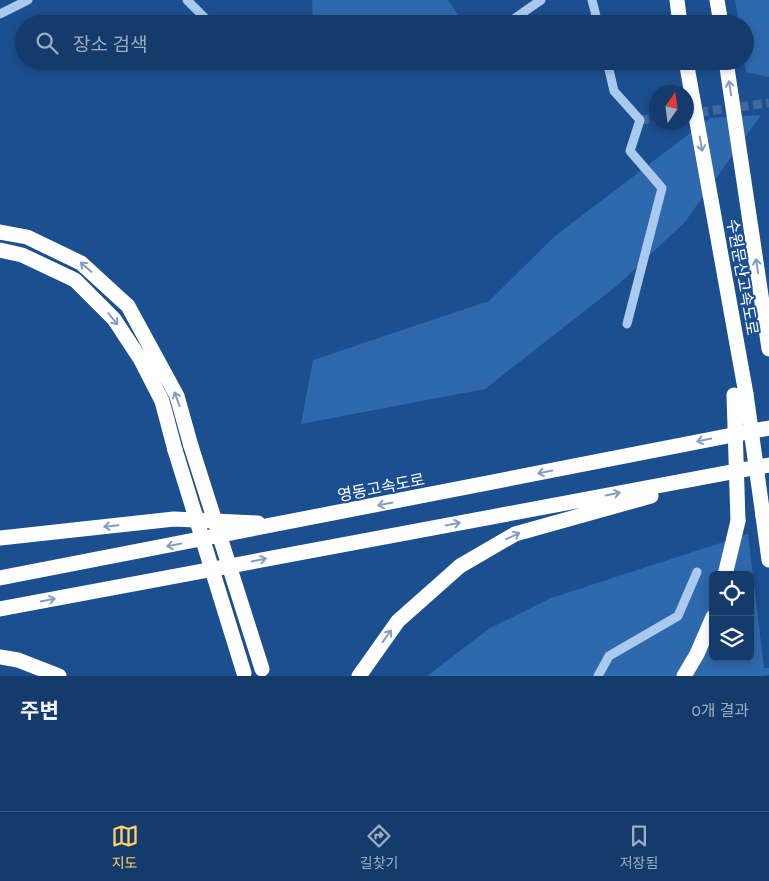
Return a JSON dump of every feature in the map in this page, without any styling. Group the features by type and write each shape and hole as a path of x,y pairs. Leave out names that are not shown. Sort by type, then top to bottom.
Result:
{"highway":[{"path":"678,0 679,15"},
{"path":"717,0 720,15"},
{"name":"수원문산고속도로","path":"688,70 732,312 740,394 764,516 769,560"},
{"name":"수원문산고속도로","path":"727,70 769,349"},
{"path":"0,232 27,237 81,263 128,306 177,396 263,673"},
{"path":"0,250 22,255 75,280 114,319 141,360 162,401 175,450 244,675"},
{"path":"726,571 738,521 740,394"},
{"name":"영동고속도로","path":"0,578 769,428"},
{"path":"0,609 769,465"},
{"path":"359,676 398,621 460,566 515,534 748,469"},
{"path":"0,538 174,519 282,524"},
{"path":"684,676 697,654 709,626"},
{"path":"0,657 18,660 59,676"}],"lane":[{"path":"0,14 28,0"},
{"path":"187,0 202,15"},
{"path":"519,15 540,0"},
{"path":"592,0 596,15"},
{"path":"609,70 614,91 640,120 630,151 662,188 627,324"},
{"path":"598,676 609,656 678,616 697,572"}],"shaded area":[{"path":"312,0 448,0 458,15 313,15"},
{"path":"735,0 769,0 769,77 746,72 746,70 754,70 754,15 738,15"},
{"path":"761,115 685,222 619,284 485,389 301,424 313,360 489,301 555,236 710,118"},
{"path":"748,534 752,571 709,571 709,661 754,661 754,584 764,668 769,668 769,675 427,676 490,628 551,598"}],"tunnel":[{"path":"694,113 769,103"},
{"path":"640,120 649,119"}]}
